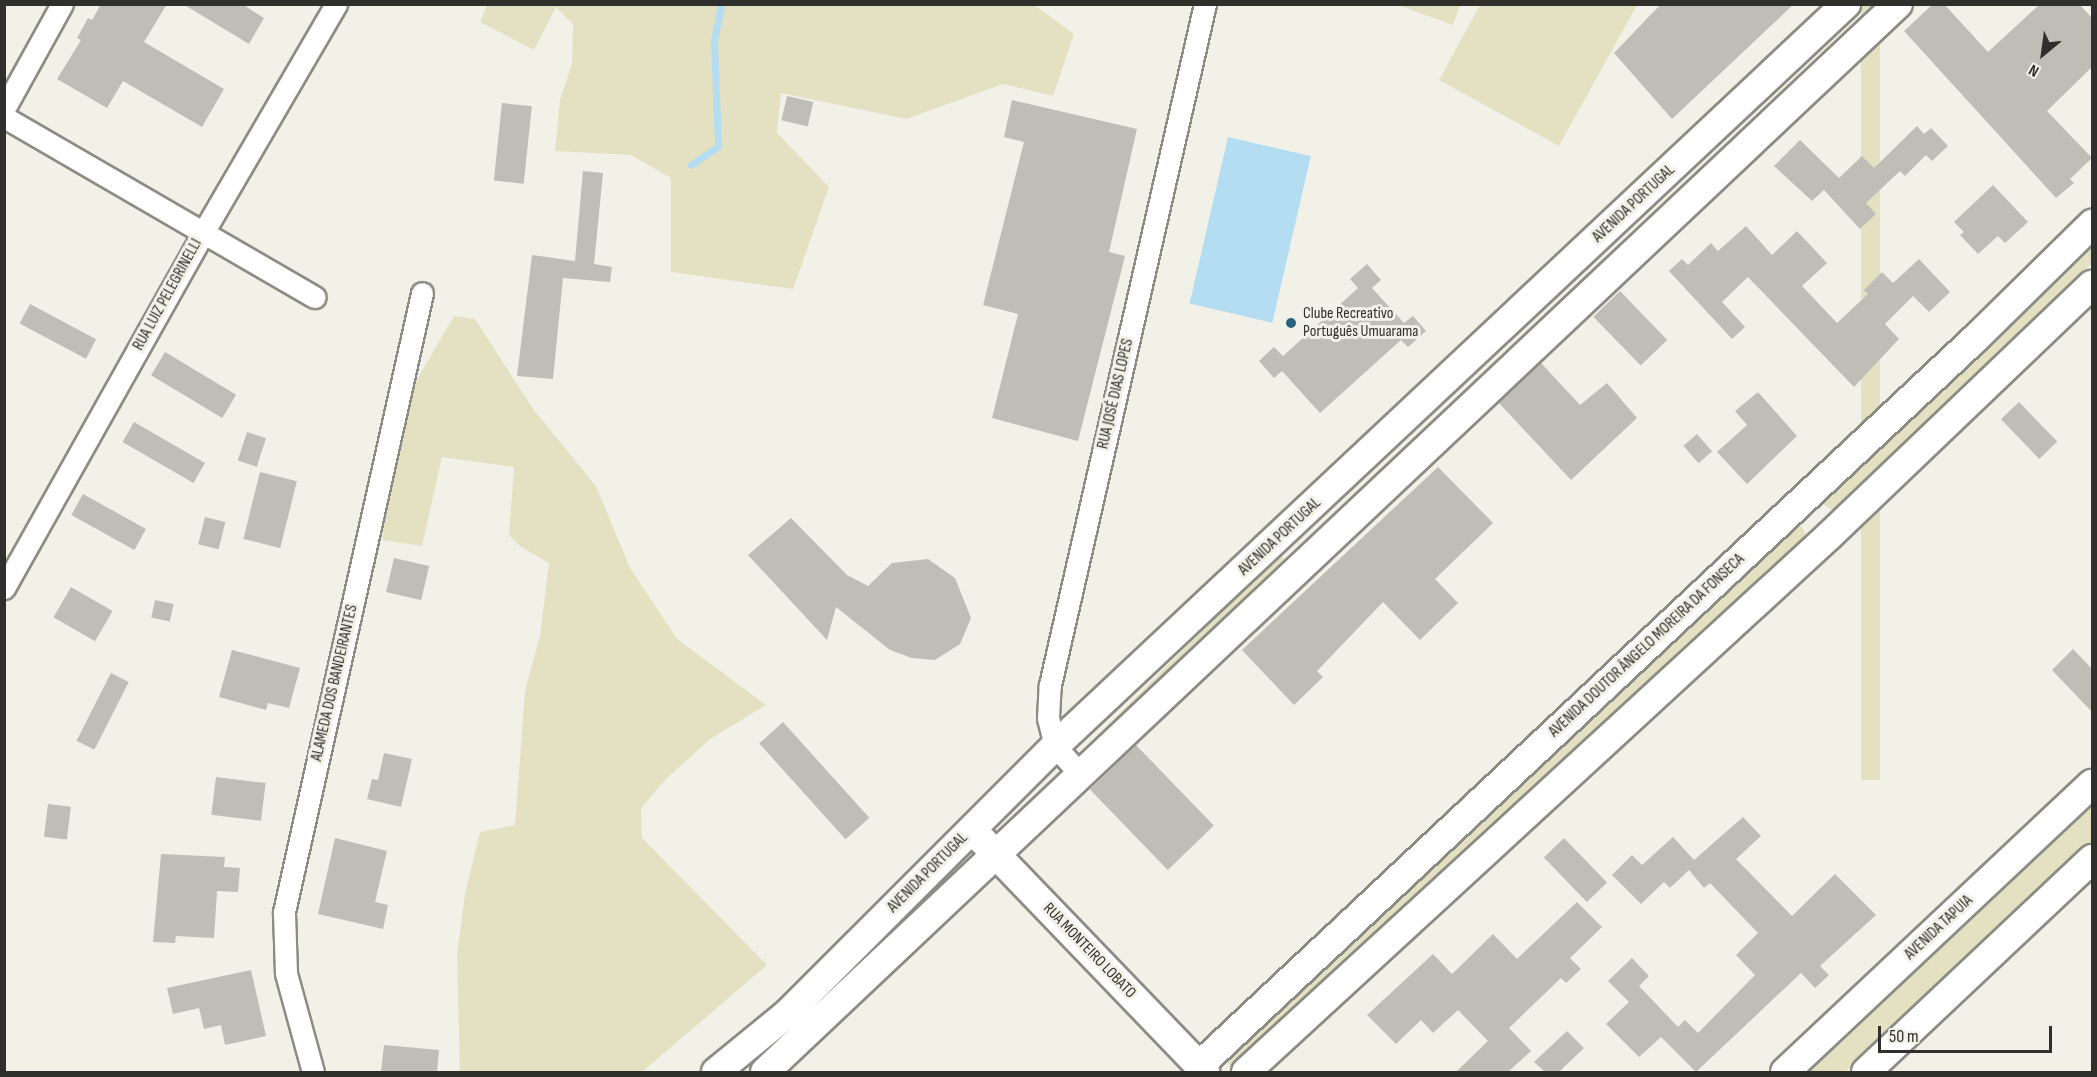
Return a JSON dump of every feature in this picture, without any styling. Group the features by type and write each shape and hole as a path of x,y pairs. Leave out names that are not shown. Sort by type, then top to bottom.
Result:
{"main road":[{"name":"AVENIDA PORTUGAL","path":"716,1072 788,1013 1055,746 1846,4"},
{"path":"765,1072 1898,4"},
{"name":"AVENIDA DOUTOR ÂNGELO MOREIRA DA FONSECA","path":"1202,1069 1801,503 2092,224"},
{"path":"1246,1072 1830,535 2092,285"},
{"path":"1523,309 1547,335"},
{"path":"1801,503 1830,535"},
{"path":"1280,537 1305,563"},
{"name":"AVENIDA TAPUIA","path":"1785,1072 2092,784"},
{"name":"RUA MONTEIRO LOBATO","path":"972,830 1202,1069"},
{"path":"1866,1072 2092,859"}],"street":[{"path":"4,109 62,4"},
{"name":"RUA LUIZ PELEGRINELLI","path":"4,588 204,231 336,4"},
{"name":"RUA JOSÉ DIAS LOPES","path":"1081,774 1055,746 1048,718 1050,685 1205,4"},
{"path":"4,117 315,297"},
{"name":"ALAMEDA DOS BANDEIRANTES","path":"313,1072 286,972 284,912 422,293"}],"shaded area":[{"path":"1033,4 1074,34 1053,96 1003,84 906,119 781,93 777,133 829,187 793,289 671,272 671,178 631,155 555,151 560,100 572,64 573,24 556,7 534,50 480,22 487,5"},
{"path":"1460,4 1453,25 1398,5"},
{"path":"1480,5 1637,5 1559,146 1439,80"},
{"path":"1861,5 1880,5 1880,780 1861,780"},
{"path":"2092,238 2092,263 1968,386 1832,510 1821,501"},
{"path":"454,316 475,319 533,409 596,486 630,568 677,639 766,705 710,739 667,778 641,808 642,838 767,965 642,1072 460,1072 457,955 465,894 480,832 515,825 525,691 540,636 549,563 521,547 509,535 514,467 442,457 422,546 383,540 383,511 404,402"},
{"path":"1799,522 1808,538 1236,1072 1221,1057"},
{"path":"1279,554 1288,563 1029,822 1020,813"},
{"path":"2092,794 2092,842 1845,1072 1791,1072"}],"water":[{"path":"1228,137 1311,156 1272,323 1190,304"}],"building":[{"path":"101,4 167,4 144,42 224,89 202,127 123,81 107,108 57,79 81,40 77,38 88,18 92,20"},
{"path":"183,4 242,4 264,18 249,44"},
{"path":"1661,4 1794,4 1672,119 1614,53"},
{"path":"1933,4 1944,4 1988,52 2040,4 2079,4 2092,18 2092,67 2047,111 2092,158 2070,179 2074,183 2056,198 1904,31"},
{"path":"787,96 813,102 808,126 781,120"},
{"path":"1012,100 1137,129 1109,252 1125,256 1078,441 992,418 1018,314 983,305 1024,142 1004,137"},
{"path":"502,103 532,106 524,184 494,181"},
{"path":"1917,126 1924,134 1931,128 1948,146 1932,161 1926,155 1905,176 1900,171 1866,203 1876,214 1860,229 1824,190 1812,201 1774,166 1800,140 1839,178 1862,156 1874,168"},
{"path":"583,171 603,173 594,264 612,267 610,282 563,278 553,379 517,376 532,255 575,261"},
{"path":"1993,185 2028,222 2005,243 1998,236 1978,254 1960,235 1964,232 1954,222"},
{"path":"1746,226 1772,255 1797,231 1827,263 1802,286 1837,323 1868,294 1864,290 1882,272 1893,283 1919,259 1950,292 1929,312 1913,296 1885,324 1899,339 1854,387 1748,277 1722,302 1745,327 1732,339 1669,271 1682,259 1688,265 1711,243 1718,251"},
{"path":"1367,264 1381,280 1372,288 1404,323 1413,316 1426,331 1408,347 1401,340 1320,413 1282,371 1274,378 1259,361 1274,347 1283,356 1358,288 1350,279"},
{"path":"1620,291 1667,340 1641,366 1593,317"},
{"path":"30,304 96,339 86,359 20,323"},
{"path":"165,352 236,395 222,418 151,375"},
{"path":"1541,363 1580,405 1607,383 1637,418 1571,480 1499,403"},
{"path":"1758,392 1797,436 1747,484 1717,452 1747,425 1735,411"},
{"path":"2019,402 2057,442 2039,459 2001,419"},
{"path":"134,422 205,463 194,483 123,442"},
{"path":"247,432 266,438 257,467 238,461"},
{"path":"1697,434 1712,451 1699,463 1683,446"},
{"path":"1438,467 1493,523 1435,579 1458,603 1420,640 1383,602 1317,671 1323,677 1294,705 1242,650"},
{"path":"260,472 297,481 280,548 243,539"},
{"path":"83,494 146,529 134,550 71,515"},
{"path":"205,517 225,522 219,549 198,544"},
{"path":"791,518 847,575 868,586 892,563 928,559 955,578 971,618 960,644 935,660 912,658 890,650 836,607 827,640 748,555"},
{"path":"394,558 429,566 421,600 386,592"},
{"path":"71,587 113,611 95,641 54,617"},
{"path":"155,600 174,604 170,622 151,618"},
{"path":"2073,649 2092,669 2092,712 2052,670"},
{"path":"232,650 300,668 289,708 268,703 266,710 219,697"},
{"path":"111,673 129,682 94,750 76,741"},
{"path":"783,722 869,818 846,839 759,743"},
{"path":"1136,745 1214,826 1168,870 1090,789"},
{"path":"384,753 412,759 401,807 367,799 372,779 378,780"},
{"path":"216,777 266,783 261,821 211,815"},
{"path":"48,804 71,807 67,840 44,837"},
{"path":"1743,817 1761,836 1736,859 1792,916 1835,874 1876,915 1820,966 1829,975 1815,988 1801,973 1696,1072 1661,1037 1639,1057 1606,1024 1629,1002 1608,981 1632,958 1649,976 1639,986 1678,1027 1685,1020 1698,1033 1755,975 1736,955 1758,933 1710,883 1704,888 1689,870 1670,888 1664,882 1641,904 1612,875 1632,855 1642,865 1673,837 1694,860"},
{"path":"335,838 387,851 375,902 388,905 383,929 318,914"},
{"path":"1564,838 1607,883 1587,902 1544,857"},
{"path":"161,854 225,857 224,867 240,868 238,892 217,891 214,938 176,936 175,943 153,942"},
{"path":"1577,902 1602,927 1570,958 1581,969 1566,983 1561,978 1509,1028 1531,1051 1508,1072 1456,1072 1488,1041 1458,1010 1433,1033 1421,1020 1396,1044 1367,1015 1433,954 1452,974 1493,934 1517,959"},
{"path":"251,970 266,1036 225,1045 221,1025 204,1029 199,1008 173,1014 167,988"},
{"path":"1567,1031 1584,1048 1559,1072 1545,1072 1534,1062"},
{"path":"384,1045 439,1050 437,1072 381,1072"}],"waterway":[{"path":"691,165 718,146 714,41 721,4"}],"place":[{"name":"Clube Recreativo Português Umuarama","path":"1291,323"}]}
